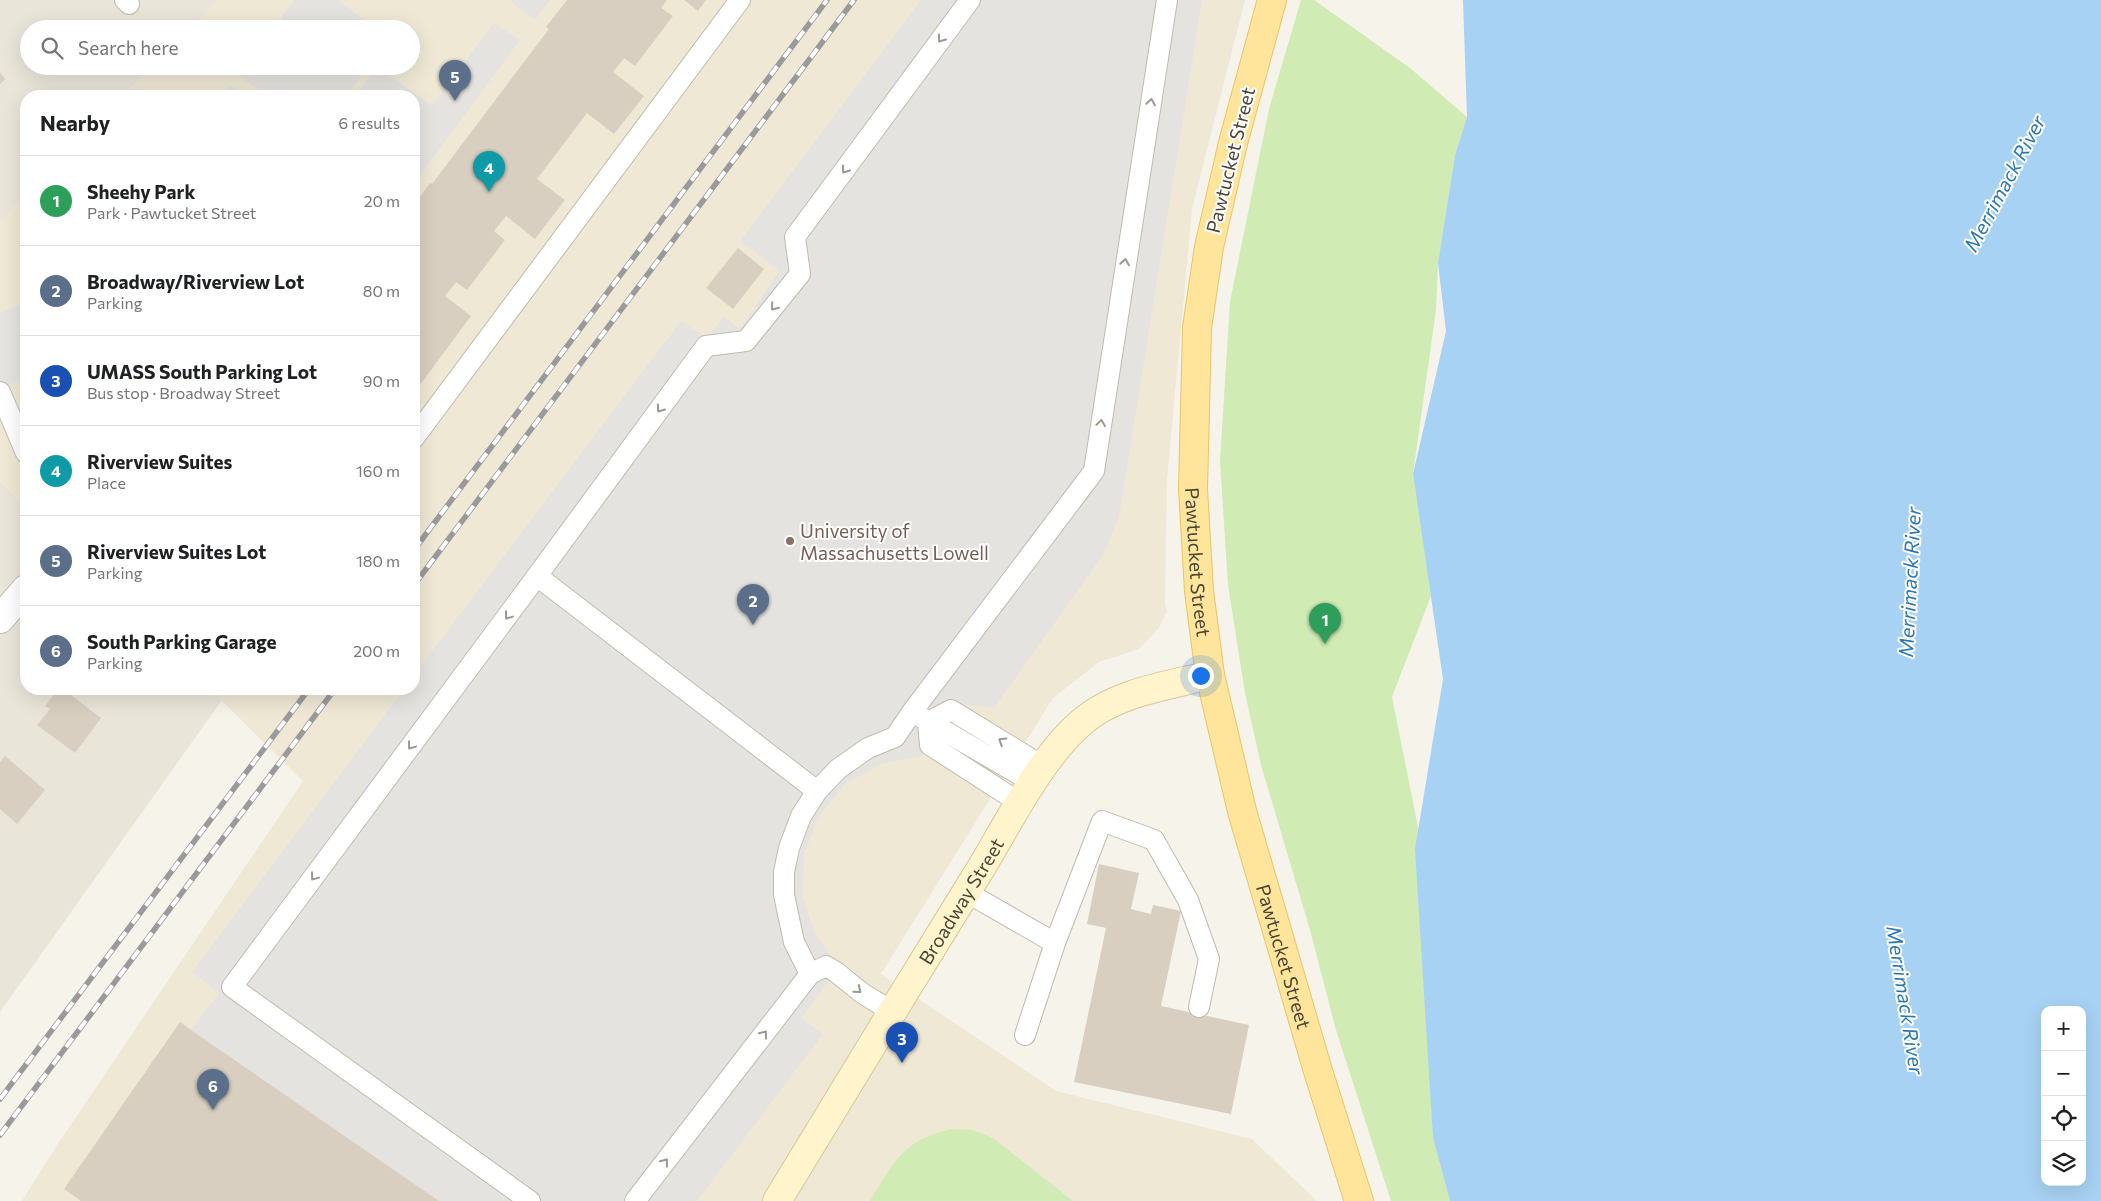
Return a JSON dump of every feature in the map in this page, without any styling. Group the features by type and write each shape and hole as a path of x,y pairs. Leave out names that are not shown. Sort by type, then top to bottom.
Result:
{"main road":[{"name":"Pawtucket Street","path":"1272,0 1232,143 1209,247 1197,328 1193,490 1199,591 1210,675 1242,811 1318,1071 1359,1201"},
{"name":"Broadway Street","path":"777,1201 891,1011 1033,784 1062,742 1083,722 1102,708 1126,697 1210,675"}],"street":[{"path":"0,619 20,596"}],"lane":[{"path":"420,430 740,0"},
{"path":"530,1201 232,988 706,346 746,341 800,274 795,237 970,0"},
{"path":"810,974 794,942 784,895 784,872 788,848 801,816 817,791 838,769 868,748 895,737 920,717 1094,471 1167,0"},
{"path":"0,392 20,439"},
{"path":"537,576 817,791"},
{"path":"920,717 951,710 1033,784"},
{"path":"920,717 930,745 1033,784"},
{"path":"1026,1035 1055,943 1102,821 1154,840 1188,900 1210,959 1199,1007"},
{"path":"966,892 1055,943"},
{"path":"636,1201 810,974 826,966 862,993 891,1011"}],"shaded area":[{"path":"0,0 218,0 199,20 20,20 20,75 144,75 129,90 20,90 20,200 0,222"},
{"name":"University of Massachusetts Lowell","path":"218,0 1245,0 1192,209 1167,480 1165,603 1167,611 1159,628 1139,649 1099,662 1053,698 881,974 1056,1091 1252,1139 1317,1201 22,1201 57,1145 303,781 216,695 420,695 420,90 129,90 144,75 420,75 420,20 199,20"},
{"path":"294,0 338,0 364,20 280,20"},
{"path":"512,0 550,0 535,20 511,2"},
{"name":"University of Massachusetts Lowell","path":"921,0 1202,0 1119,517 1103,555 994,708 958,704 921,756 881,764 845,784 819,816 804,854 802,895 815,934 839,967 801,1018 823,1034 697,1201 439,1201 191,1030 219,993 192,972 400,695 420,695 420,667 681,321 707,338 724,317 740,329 780,271 740,241"},
{"path":"494,23 520,40 420,175 420,97 432,106"},
{"path":"238,75 362,75 351,90 259,90"},
{"path":"372,75 389,75 410,90 360,90"},
{"path":"230,85 237,90 226,90"},
{"path":"20,200 20,501 0,481 0,222"},
{"path":"20,305 20,380 0,390 0,313"},
{"path":"0,481 20,501 20,695 217,695 222,700 0,1012"}],"green space":[{"path":"1301,0 1314,0 1410,68 1467,117 1455,155 1438,263 1436,310 1413,474 1431,596 1392,697 1419,832 1433,1138 1450,1201 1391,1201 1336,1030 1310,930 1261,765 1245,693 1228,585 1220,461 1230,302 1269,109"},
{"path":"951,1129 973,1130 993,1138 1073,1201 870,1201 894,1164 911,1146 921,1139"}],"water":[{"name":"Merrimack River","path":"1463,0 2101,0 2101,1201 1450,1201 1433,1138 1415,849 1443,679 1413,474 1446,331 1438,263 1455,155 1467,117"}],"building":[{"path":"567,0 667,0 661,8 673,16 635,66 624,58 613,72 644,96 614,134 587,113 537,179 565,200 535,239 506,216 494,231 505,240 467,290 456,282 445,296 471,316 420,385 420,197 430,183 432,184 549,29 546,27"},
{"path":"684,0 706,0 698,11"},
{"path":"0,73 5,79 0,84"},
{"path":"738,248 764,269 733,309 706,288"},
{"path":"53,695 71,695 101,718 75,753 37,725 50,709 45,706"},
{"path":"5,756 45,790 17,824 0,809 0,762"},
{"path":"1099,864 1139,873 1131,909 1151,914 1153,905 1181,911 1161,1006 1249,1025 1231,1114 1074,1082 1106,928 1087,924"},
{"path":"180,1022 439,1201 81,1201 64,1189"}],"railway":[{"path":"420,542 827,0"},
{"path":"420,577 854,0"},
{"path":"0,1099 304,695"},
{"path":"0,1135 330,695"}],"place":[{"name":"Riverview Suites Lot","path":"455,101"},
{"name":"Riverview Suites","path":"489,192"},
{"name":"University of Massachusetts Lowell","path":"790,541"},
{"name":"Broadway/Riverview Lot","path":"753,625"},
{"name":"Sheehy Park","path":"1325,644"},
{"name":"UMASS South Parking Lot","path":"902,1063"},
{"name":"South Parking Garage","path":"213,1110"}]}
